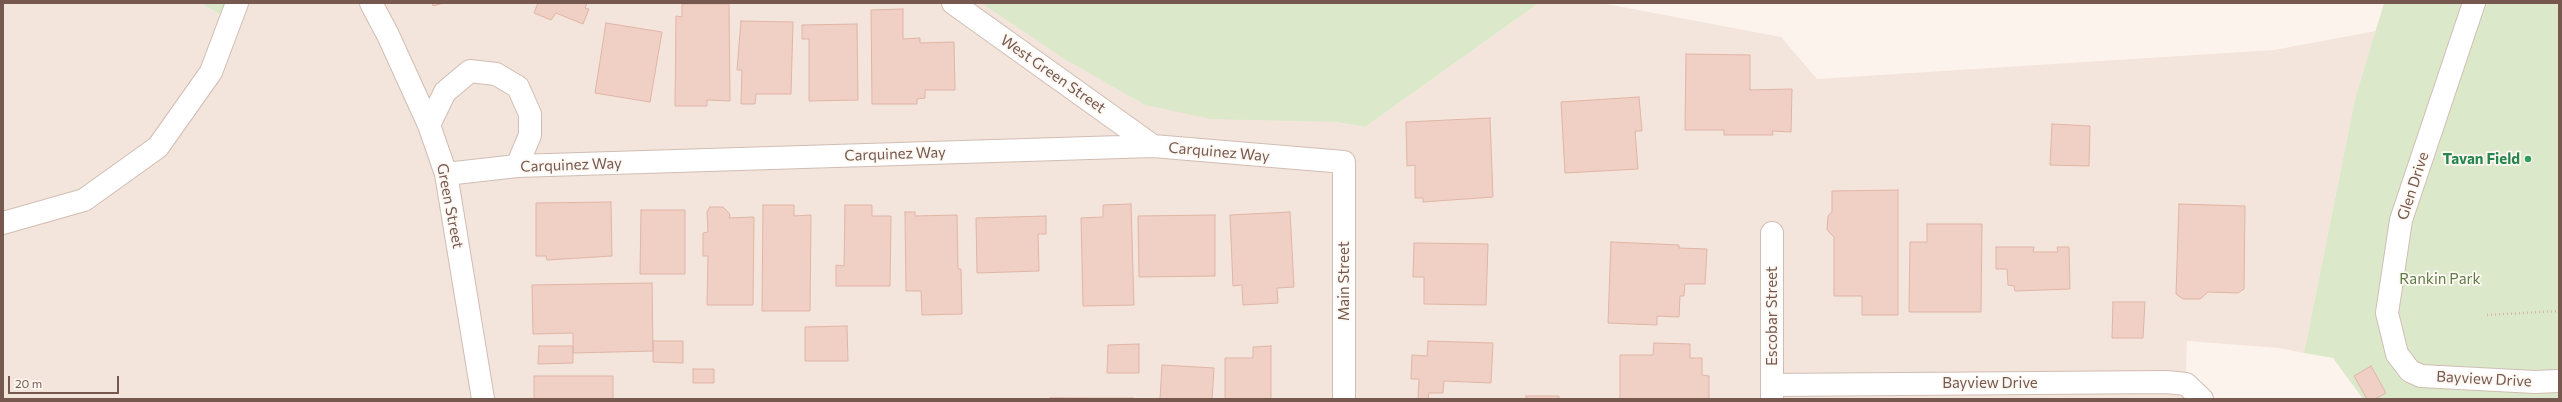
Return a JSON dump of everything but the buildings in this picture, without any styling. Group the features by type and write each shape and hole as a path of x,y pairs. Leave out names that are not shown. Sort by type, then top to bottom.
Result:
{"street":[{"path":"3,223 84,200 158,147 211,72 237,3"},
{"name":"Green Street","path":"371,3 388,35 429,125 446,174 483,399"},
{"name":"West Green Street","path":"952,3 1153,146"},
{"name":"Glen Drive","path":"2410,370 2397,354 2387,313 2401,220 2474,3"},
{"path":"429,125 445,92 470,72 496,74 518,87 530,114 530,135 517,166"},
{"name":"Carquinez Way","path":"446,174 517,166 1153,146 1344,162"},
{"name":"Main Street","path":"1344,162 1344,399"},
{"name":"Escobar Street","path":"1772,233 1772,392"},
{"name":"Bayview Drive","path":"2410,370 2421,376 2535,382 2559,381"},
{"name":"Bayview Drive","path":"1772,392 2166,382 2186,384 2202,399"}],"path":[{"path":"2487,315 2559,312"}],"shaded area":[{"path":"3,3 200,3 230,20 237,3 981,3 1063,57 1145,105 1335,122 1365,127 1539,3 1601,3 1781,37 1817,79 2274,50 2376,31 2355,99 2304,353 2279,348 2187,341 2185,399 3,399"}],"green space":[{"path":"200,3 237,3 230,20"},
{"path":"981,3 1539,3 1365,127 1335,122 1211,119 1145,105 1063,58"},
{"name":"Rankin Park","path":"2384,3 2559,3 2559,399 2363,399 2333,358 2304,353 2355,99"}],"place":[{"name":"Tavan Field","path":"2528,159"}]}
